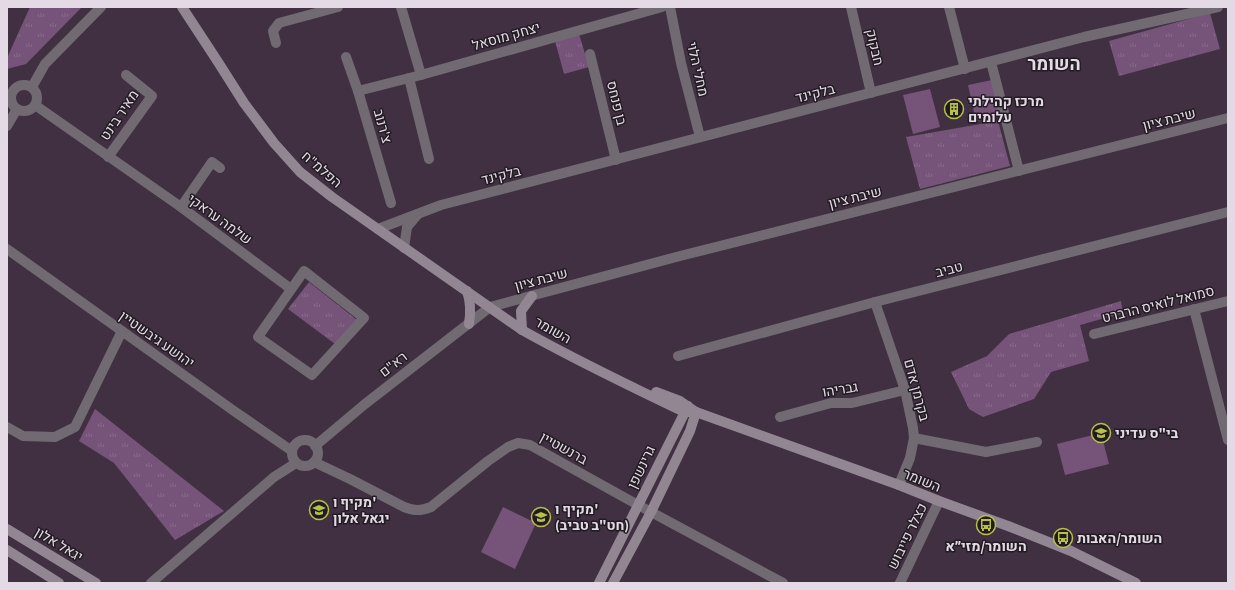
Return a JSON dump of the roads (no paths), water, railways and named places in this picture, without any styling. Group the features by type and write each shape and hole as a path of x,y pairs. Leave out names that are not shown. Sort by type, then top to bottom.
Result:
{"street":[{"path":"32,87 46,64 101,7"},
{"name":"הפלמ\"ח","path":"182,7 244,103 274,143 300,172 378,230 490,307"},
{"path":"276,43 273,31 279,22 338,7"},
{"path":"401,7 421,74"},
{"name":"יצחק מוסאל","path":"358,91 662,7"},
{"name":"מחלי הלוי","path":"670,7 681,64 700,137"},
{"name":"חבקוק","path":"851,7 871,93"},
{"path":"950,7 965,68"},
{"name":"בלקינד","path":"378,230 419,212 440,205 1084,37 1215,7"},
{"name":"בן פנחס","path":"590,54 616,160"},
{"name":"צ'רנוב","path":"346,58 358,91 391,203"},
{"path":"991,62 1019,171"},
{"name":"מאיר בינט","path":"108,157 152,96 126,75"},
{"path":"409,78 429,159"},
{"path":"23,84 32,87 37,93 37,101 33,108 25,111 17,109 11,103 9,93 18,85 23,84"},
{"name":"שלמה עראקי","path":"35,105 181,207 291,289"},
{"path":"7,126 17,109"},
{"name":"שיבת ציון","path":"490,307 680,256 1228,118"},
{"path":"181,207 212,162 220,168"},
{"path":"404,248 407,227 419,212"},
{"name":"טביב","path":"678,356 875,302 1228,212"},
{"name":"יהושע גיבשטיין","path":"7,249 122,332 292,451"},
{"path":"304,271 364,318 312,375 258,337 291,289 304,271"},
{"path":"467,291 471,312 469,324"},
{"path":"522,330 522,311 532,296"},
{"name":"סמואל לואיס הרברט","path":"1094,334 1228,301"},
{"name":"בקרמן אדם","path":"875,302 905,390 913,428 914,438 910,458 899,485"},
{"name":"רא\"ם","path":"315,446 365,404 490,307"},
{"name":"השומר","path":"490,307 522,330 605,374 680,401 689,410 899,485 1008,526 1071,551 1135,583"},
{"path":"1194,309 1228,440"},
{"path":"7,427 24,436 55,437 75,427 122,332"},
{"name":"גבריהו","path":"780,417 831,404 852,403 905,390"},
{"name":"גרינשפן","path":"599,583 638,505 689,410"},
{"name":"גרינשפן","path":"613,583 651,512 690,431 689,410"},
{"path":"914,438 986,452 1037,442"},
{"path":"304,440 315,446 317,449 317,456 314,462 307,466 296,463 292,455 292,451 297,443 304,440"},
{"name":"ברנשטיין","path":"314,462 413,511 431,507 488,461 508,447 518,443 530,445 783,583"},
{"path":"144,583 154,580 274,477 296,463"},
{"name":"כצלר פייבוש","path":"900,583 939,501"},
{"name":"יגאל אלון","path":"7,529 96,583"},
{"path":"7,550 59,583"}],"place":[{"name":"מרכז קהילתי עלומים","path":"954,109"},
{"name":"בי\"ס עדיני","path":"1101,433"},
{"name":"מקיף ו' יגאל אלון","path":"319,510"},
{"name":"מקיף ו' (חט\"ב טביב)","path":"541,517"},
{"name":"השומר/מזי״א","path":"986,525"},
{"name":"השומר/האבות","path":"1063,538"}],"district":[{"name":"השומר","path":"1054,64"}]}
